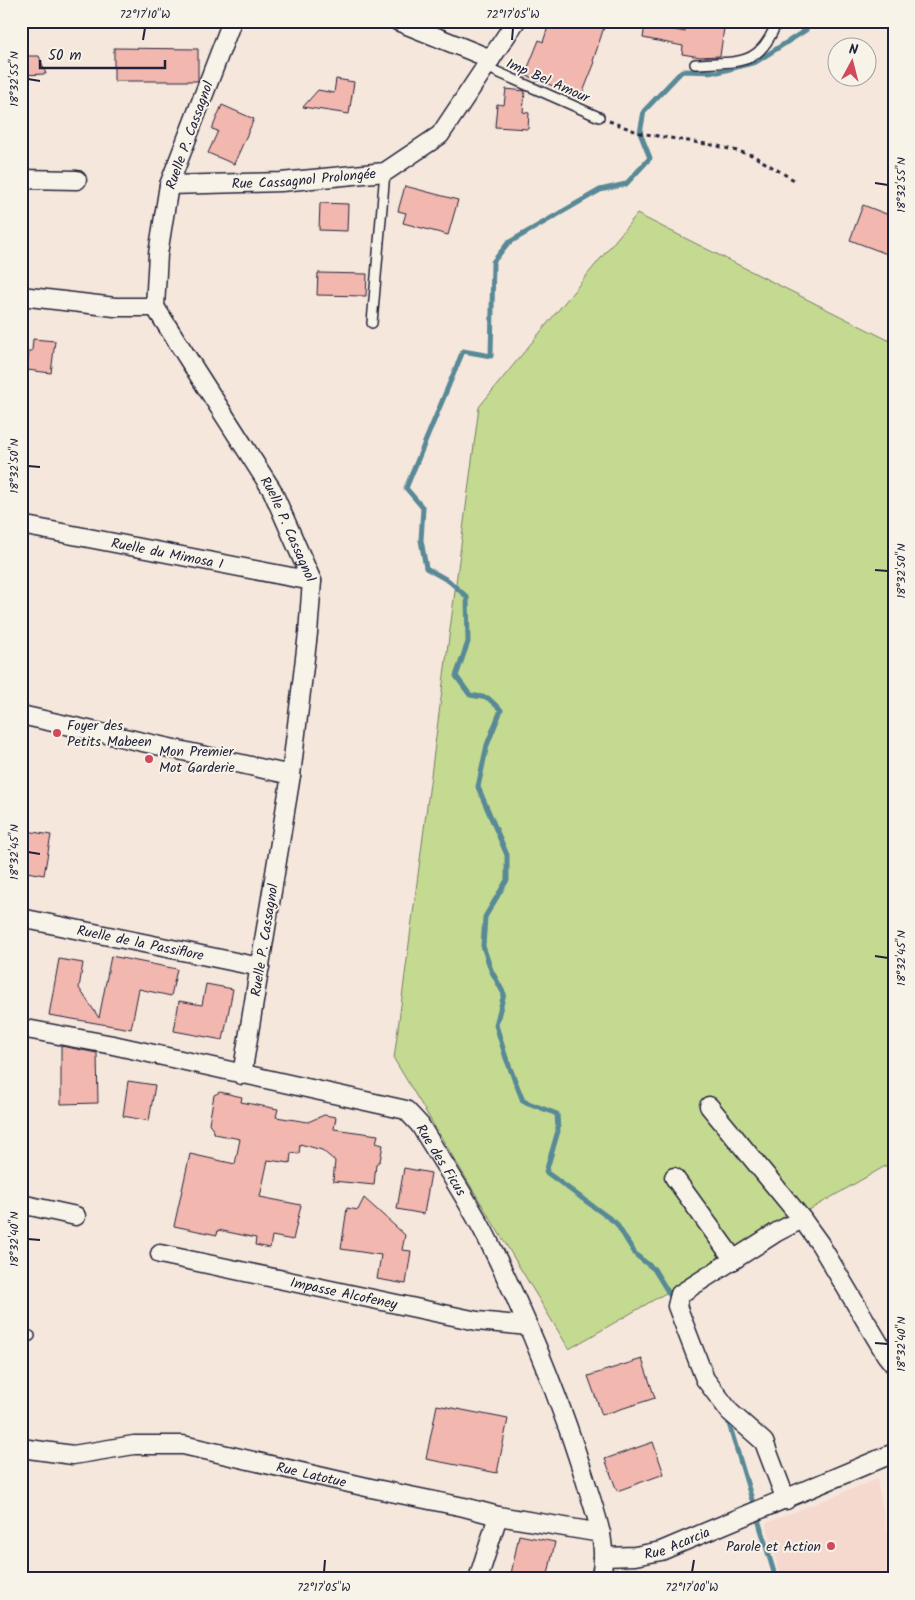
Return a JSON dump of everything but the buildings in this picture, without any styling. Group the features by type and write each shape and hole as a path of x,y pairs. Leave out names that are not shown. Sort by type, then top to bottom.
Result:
{"street":[{"name":"Ruelle P. Cassagnol","path":"232,21 169,185 158,254 155,307 272,490 312,581 308,633 291,776 242,1075"},
{"path":"397,21 488,63"},
{"name":"Rue Cassagnol Prolongée","path":"169,185 281,182 385,172 440,135 516,21"},
{"path":"21,179 77,180"},
{"path":"21,296 115,307 155,307"},
{"name":"Ruelle du Mimosa I","path":"21,526 312,581"},
{"path":"21,715 291,776"},
{"name":"Ruelle de la Passiflore","path":"21,918 260,967"},
{"name":"Rue des Ficus","path":"21,1028 113,1045 406,1110 420,1125 491,1245 528,1326 569,1427 601,1533 603,1557 600,1579"},
{"path":"709,1106 802,1219 820,1244 886,1356 894,1365"},
{"path":"674,1178 734,1260"},
{"path":"21,1204 76,1216"},
{"path":"786,1500 764,1442 730,1412 705,1379 677,1306 680,1294 802,1219"},
{"name":"Impasse Alcofeney","path":"160,1254 477,1322 528,1326"},
{"name":"Rue Latotue","path":"21,1448 73,1455 134,1445 183,1445 498,1516 601,1533"},
{"name":"Rue Acarcia","path":"603,1557 635,1556 661,1551 756,1513 894,1453"},
{"path":"478,1579 498,1516"}],"lane":[{"path":"695,64 734,61 756,56 768,42 777,21"},
{"name":"Imp Bel Amour","path":"488,63 599,117"},
{"path":"372,323 385,172"}],"path":[{"path":"599,117 640,133 718,146 752,155 794,180"}],"shaded area":[{"name":"Parole et Action","path":"877,1479 894,1568 894,1579 781,1579 766,1523"}],"green space":[{"path":"637,214 894,343 894,1161 569,1349 394,1059 479,407"}],"waterway":[{"path":"673,1300 654,1269 636,1255 616,1223 546,1172 558,1131 557,1114 523,1101 506,1058 496,1025 504,994 491,970 483,946 485,917 507,880 507,855 478,787 487,745 501,710 488,698 470,695 456,676 468,642 467,597 449,581 426,568 421,540 423,508 406,488 463,351 491,356 493,262 508,243 600,190 626,184 650,158 640,133 644,111 682,71 718,72 756,62 806,30 807,21"},
{"path":"727,1417 776,1579"}],"place":[{"name":"Foyer des Petits Mabeen","path":"57,733"},
{"name":"Mon Premier Mot Garderie","path":"149,759"},
{"name":"Parole et Action","path":"831,1546"}]}
